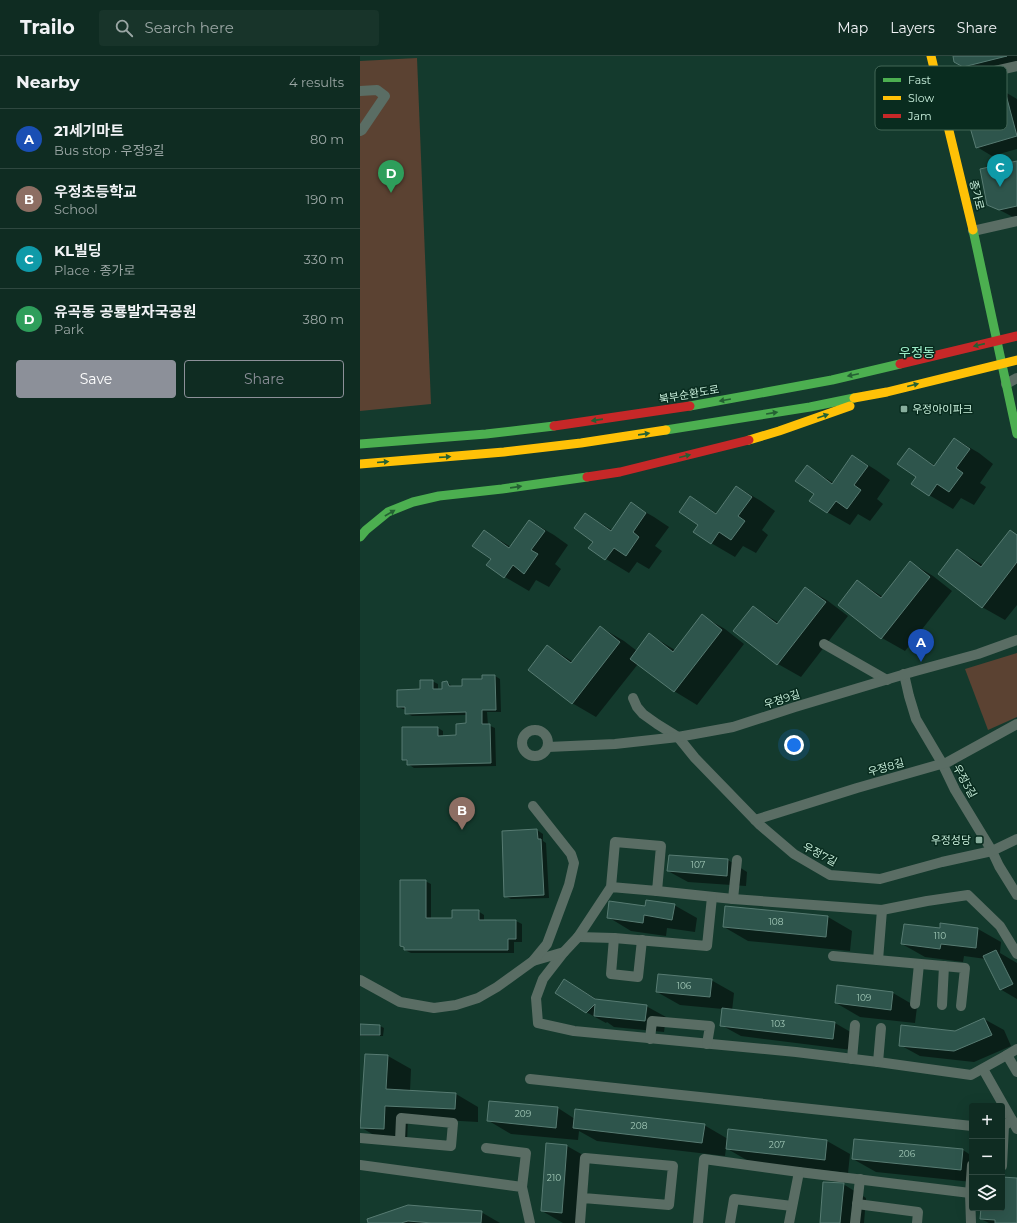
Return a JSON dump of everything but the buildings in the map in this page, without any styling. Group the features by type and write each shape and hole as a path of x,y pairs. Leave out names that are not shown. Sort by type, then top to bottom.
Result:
{"main road":[{"name":"종가로","path":"931,56 934,66"},
{"name":"종가로","path":"949,130 973,231 1017,434"},
{"name":"북부순환도로","path":"360,444 502,432 655,412 807,385 1017,336"},
{"path":"360,464 504,452 581,443 748,418 888,392 1017,360"},
{"path":"360,538 366,530 388,512 412,502 439,496 502,489 620,472 736,444 828,414 888,392"}],"street":[{"path":"1007,68 1017,66"},
{"path":"360,91 377,90 385,96 360,131"},
{"path":"973,231 1017,221"},
{"path":"1006,384 1017,378"},
{"name":"우정9길","path":"548,747 615,744 678,737 733,727 904,674 978,654 1017,640"},
{"path":"824,644 887,680"},
{"name":"우정3길","path":"904,674 916,719 942,763 955,790 1017,895"},
{"name":"우정7길","path":"633,698 637,707 643,714 678,737 695,758 760,825 794,854 830,876 880,879 942,862 992,851 1017,838"},
{"name":"우정8길","path":"756,820 857,788 948,762 1017,724"},
{"path":"360,980 400,1002 434,1008 456,1005 478,998 497,987 532,961 547,944 568,885 574,863 571,854 533,806"},
{"path":"657,891 661,846 615,842 611,887 578,937 564,952 543,980 536,998 538,1022 574,1031 796,1052 971,1075 1017,1049"},
{"path":"733,899 737,860"},
{"path":"611,887 733,899 882,910 968,895 1000,926 1017,954"},
{"path":"578,937 614,938 707,946 712,897"},
{"path":"878,960 882,910"},
{"path":"614,938 610,974 638,977 642,940"},
{"path":"532,961 564,952"},
{"path":"833,956 966,968 961,1006"},
{"path":"915,1004 919,964"},
{"path":"942,1005 944,966"},
{"path":"650,1039 652,1021 710,1026 708,1044"},
{"path":"852,1059 855,1025"},
{"path":"878,1062 881,1028"},
{"path":"1007,1055 1017,1072"},
{"path":"983,1069 1014,1124 1004,1126 1003,1139"},
{"path":"530,1079 969,1126"},
{"path":"360,1138 451,1146 453,1123 401,1118 400,1141"},
{"path":"486,1148 526,1153 522,1187 530,1223"},
{"path":"580,1223 585,1158 673,1166 669,1205 583,1198"},
{"path":"698,1223 704,1159 969,1193"},
{"path":"360,1165 522,1187"},
{"path":"789,1223 799,1172"},
{"path":"855,1223 860,1179"},
{"path":"730,1223 734,1199 792,1206"},
{"path":"857,1204 918,1212 917,1223"},
{"path":"971,1211 971,1223"}],"shaded area":[{"path":"417,58 431,404 360,411 360,61"},
{"path":"1017,653 1017,717 988,730 965,669"}],"traffic: fast":[{"path":"973,230 1017,434"},
{"path":"690,406 832,380 900,364"},
{"path":"666,430 810,407 854,398"},
{"path":"360,444 486,434 554,426"},
{"path":"360,537 366,530 388,512 413,502 439,496 587,477"}],"traffic: slow":[{"path":"931,56 933,66"},
{"path":"949,130 973,230"},
{"path":"854,398 887,392 1017,360"},
{"path":"749,440 850,406"},
{"path":"360,464 504,452 581,443 666,430"}],"traffic: jam":[{"path":"900,364 1017,336"},
{"path":"554,426 690,406"},
{"path":"587,477 620,472 749,440"}],"place":[{"name":"KL빌딩","path":"1000,187"},
{"name":"유곡동 공룡발자국공원","path":"391,193"},
{"name":"우정아이파크","path":"904,409"},
{"name":"21세기마트","path":"921,662"},
{"name":"우정초등학교","path":"462,830"},
{"name":"우정성당","path":"979,840"}],"district":[{"name":"우정동","path":"917,352"}]}
